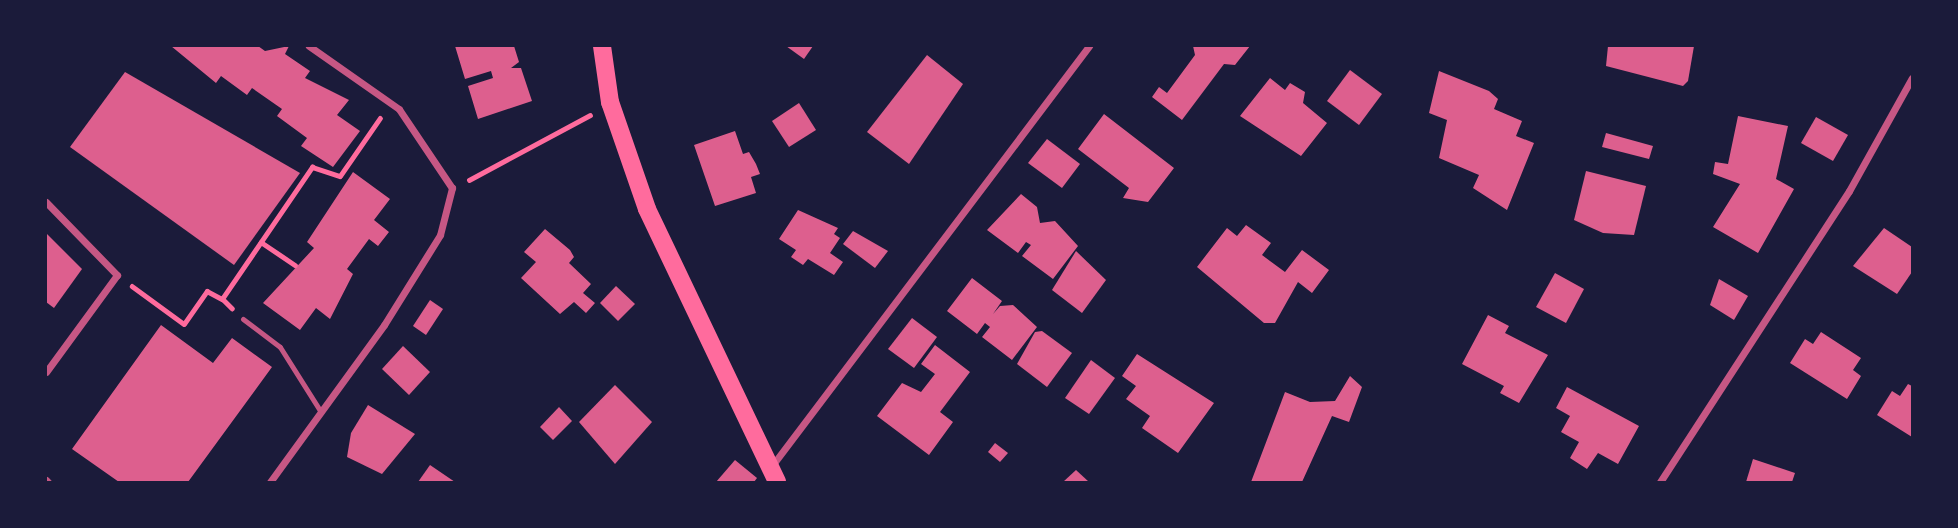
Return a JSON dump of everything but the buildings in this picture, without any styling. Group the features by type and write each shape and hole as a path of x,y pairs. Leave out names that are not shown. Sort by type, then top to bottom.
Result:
{"main road":[{"path":"601,46 610,102 695,320 774,476"}],"street":[{"path":"270,482 321,412 440,235 452,188 390,103 309,46"},
{"path":"774,476 1089,46"},
{"path":"1660,482 1849,191 1913,78"},
{"path":"46,202 117,275 46,372"}],"lane":[{"path":"243,319 280,347 321,412"}],"path":[{"path":"452,188 542,145 610,102"},
{"path":"222,299 312,167 332,176 347,170 390,103"},
{"path":"261,242 295,265"},
{"path":"117,275 184,324 207,291 222,299 243,319"}]}
